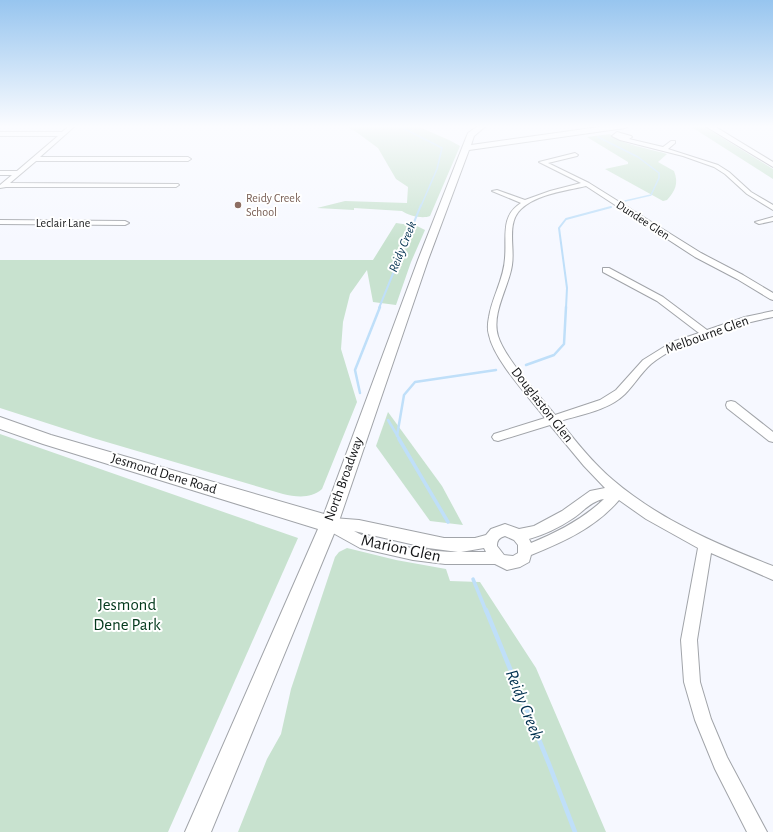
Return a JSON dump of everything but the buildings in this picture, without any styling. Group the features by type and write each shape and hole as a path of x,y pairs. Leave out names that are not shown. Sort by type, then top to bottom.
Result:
{"street":[{"path":"2,187 29,165"},
{"name":"North Broadway","path":"198,832 329,524 423,260 460,165"},
{"name":"Dundee Glen","path":"548,165 587,184 698,255 740,277 773,297"},
{"path":"712,165 727,172 749,193 773,208"},
{"path":"0,173 18,173"},
{"name":"Douglaston Glen","path":"587,184 536,197 525,202 511,216 509,225 509,263 495,307 493,334 497,345 520,378 588,464 618,492 641,510 705,546 773,573"},
{"path":"2,187 176,186"},
{"path":"495,190 525,202"},
{"path":"759,222 773,219"},
{"name":"Leclair Lane","path":"0,222 126,223"},
{"path":"606,270 660,299 705,333"},
{"name":"Melbourne Glen","path":"498,437 604,403 620,392 647,362 675,344 748,319 773,314"},
{"path":"731,405 773,438"},
{"name":"Jesmond Dene Road","path":"0,423 49,440 329,524"},
{"path":"518,535 536,531 567,515 594,495 618,492"},
{"path":"526,551 568,532 594,517 608,506 618,492"},
{"name":"Marion Glen","path":"329,524 366,527 429,542 478,545 490,540"},
{"name":"Marion Glen","path":"329,524 360,542 413,554 445,558 497,558"},
{"path":"500,531 512,531 518,535 523,540 526,551 524,557 518,562 511,563 497,558 492,553 490,540 493,535 500,531"},
{"path":"705,546 689,640 692,682 703,720 721,763 757,832"}],"green space":[{"path":"388,165 452,165 430,216 416,216 402,211 354,208 354,210 317,208 345,201 407,203 408,187 396,179"},
{"path":"624,165 663,165 674,171 676,184 672,194 667,200 663,201 605,169"},
{"path":"751,165 766,165 773,169 773,179"},
{"path":"396,223 417,226 425,230 411,262 396,305 373,302 367,270 350,294 343,322 341,349 357,402 322,489 318,492 308,496 283,494 93,438 0,408 0,260 373,260"},
{"path":"388,412 442,486 463,525 430,521 376,446"},
{"name":"Jesmond Dene Park","path":"0,434 298,538 168,832 0,832"},
{"path":"347,548 396,560 446,569 450,581 480,582 536,668 606,832 238,832 267,759 281,734 291,689 335,557 339,552"}],"waterway":[{"name":"Reidy Creek","path":"421,206 438,165"},
{"path":"625,201 651,195 659,178 659,173 648,165"},
{"name":"Reidy Creek","path":"379,308 421,205"},
{"path":"566,308 567,288 559,228 566,219 611,207"},
{"name":"Reidy Creek","path":"360,393 355,370 380,307"},
{"path":"526,365 554,355 564,344 566,307"},
{"path":"397,435 404,395 415,382 496,370"},
{"name":"Reidy Creek","path":"388,420 397,435"},
{"name":"Reidy Creek","path":"397,435 400,440"},
{"name":"Reidy Creek","path":"399,439 448,522"},
{"name":"Reidy Creek","path":"473,579 486,611"},
{"name":"Reidy Creek","path":"486,610 575,832"}],"place":[{"name":"Reidy Creek School","path":"238,205"}]}
